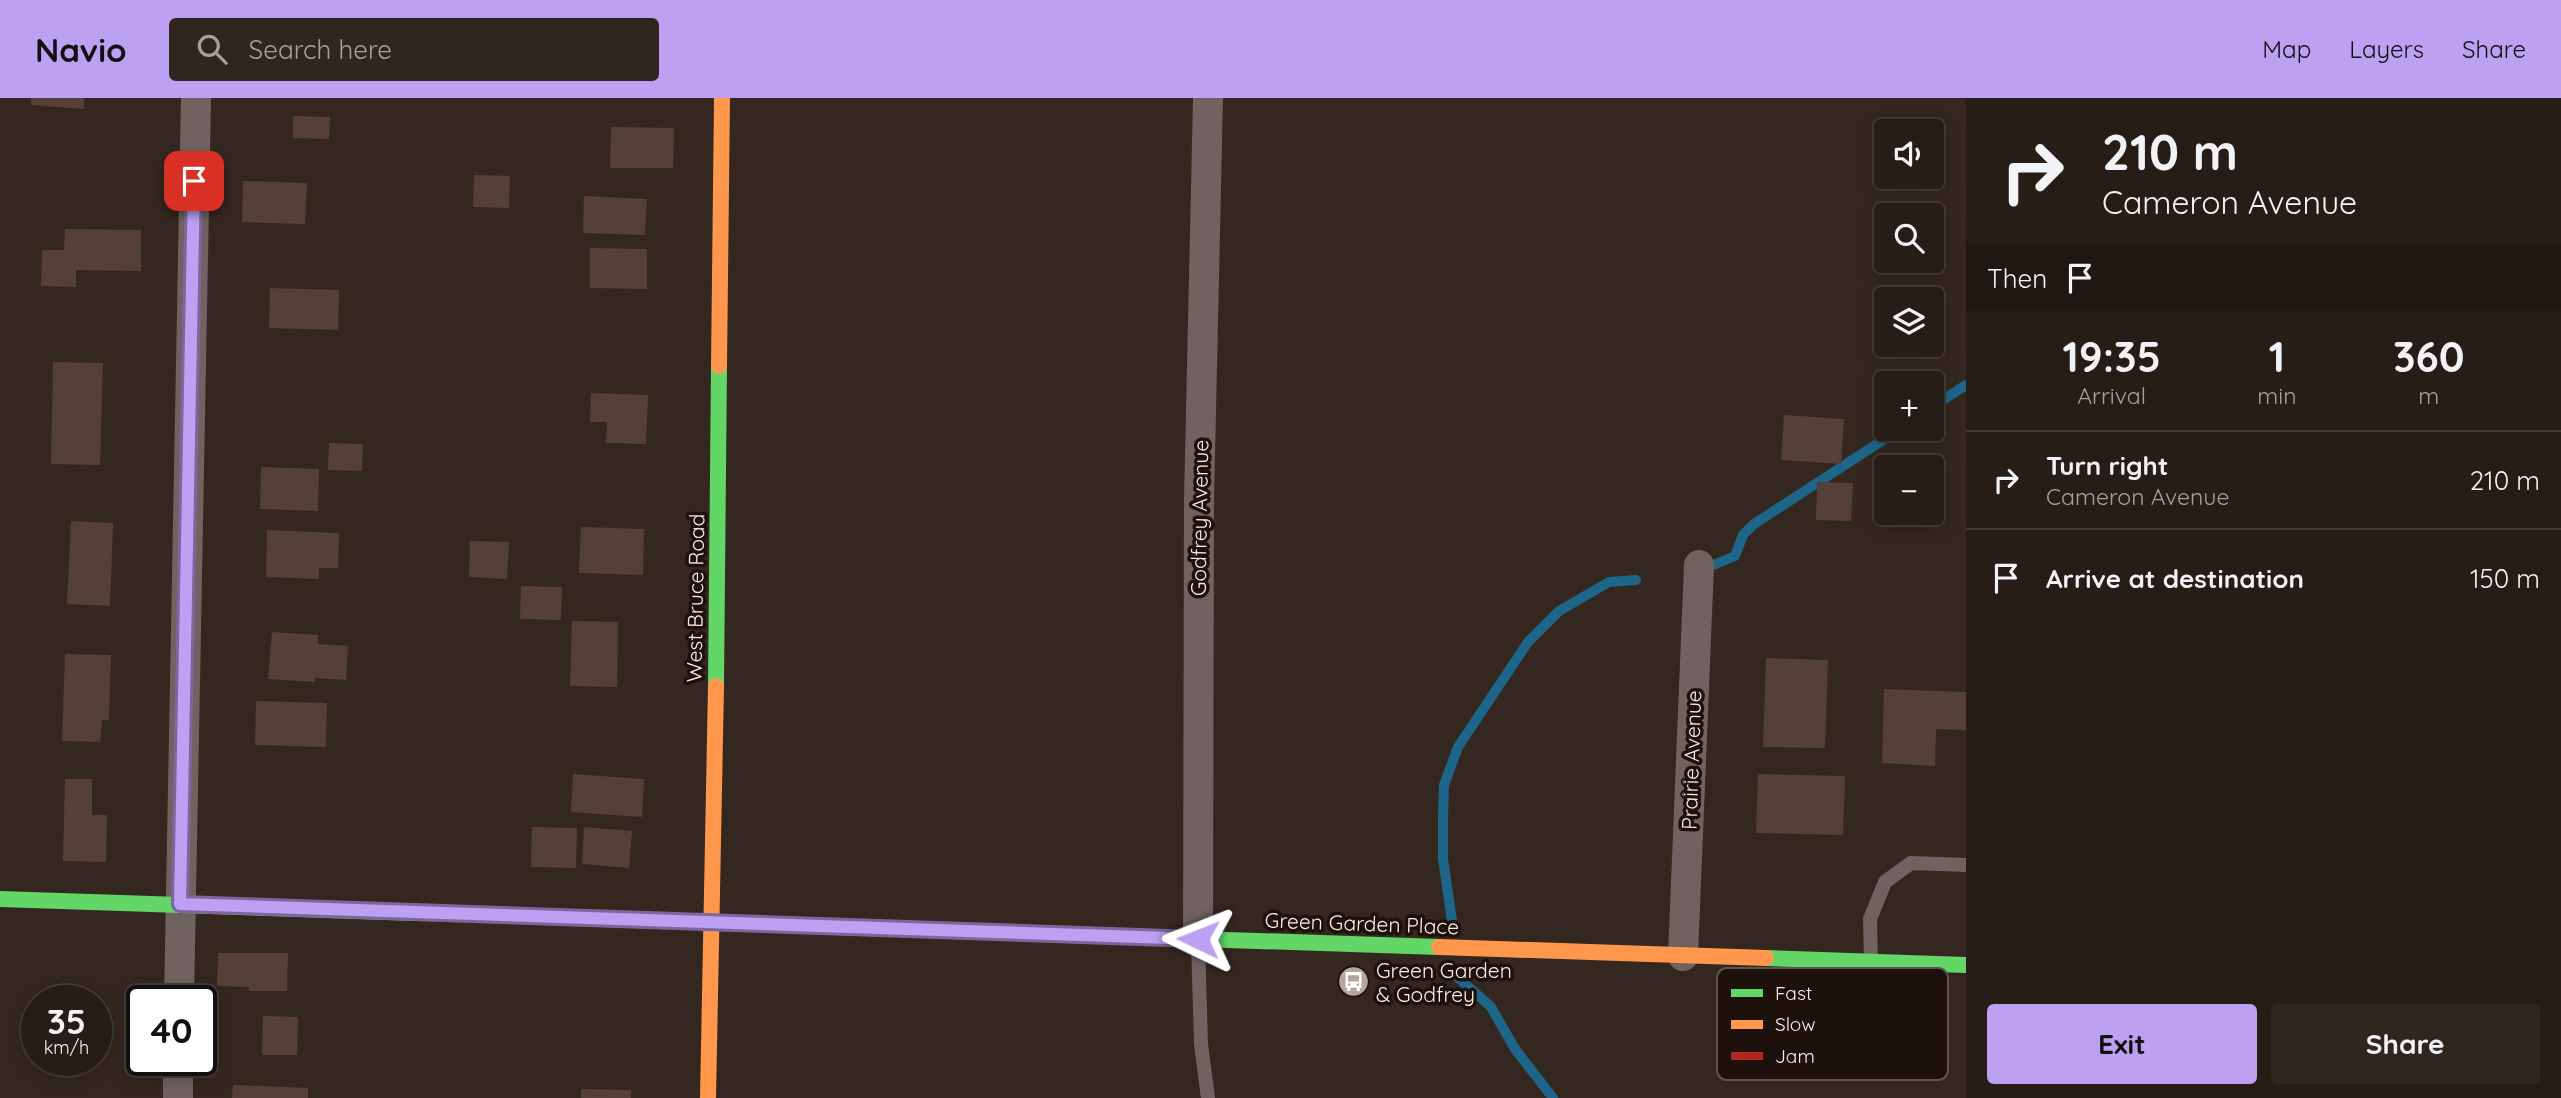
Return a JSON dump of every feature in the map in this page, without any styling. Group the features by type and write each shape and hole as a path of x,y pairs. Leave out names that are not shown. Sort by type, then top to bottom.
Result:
{"street":[{"path":"179,985 196,98"},
{"name":"West Bruce Road","path":"708,1098 713,921 722,98"},
{"name":"Godfrey Avenue","path":"1198,939 1199,500 1208,98"},
{"name":"Prairie Avenue","path":"1683,956 1699,565"},
{"name":"Green Garden Place","path":"0,899 1966,965"},
{"path":"178,1076 178,1098"}],"lane":[{"path":"1871,962 1870,919 1885,882 1911,863 1966,865"},
{"path":"1198,939 1201,1044 1208,1098"}],"building":[{"path":"31,98 84,98 84,109 31,105"},
{"path":"293,116 330,117 329,139 293,138"},
{"path":"611,127 674,128 673,168 610,168"},
{"path":"474,175 510,176 509,208 473,207"},
{"path":"243,181 307,183 305,224 242,222"},
{"path":"584,196 647,199 645,235 583,233"},
{"path":"65,229 141,230 141,271 76,270 76,287 41,286 42,250 64,250"},
{"path":"590,248 647,249 647,289 590,288"},
{"path":"270,288 339,290 338,330 269,328"},
{"path":"53,362 103,363 100,465 51,464"},
{"path":"591,393 648,395 646,444 606,443 607,422 590,422"},
{"path":"1784,415 1844,419 1841,464 1781,460"},
{"path":"329,443 363,444 362,471 328,470"},
{"path":"261,467 319,469 318,511 260,509"},
{"path":"1817,482 1853,483 1851,521 1816,520"},
{"path":"71,521 113,523 110,606 67,604"},
{"path":"581,527 644,529 643,575 579,573"},
{"path":"267,530 339,533 338,568 319,568 319,579 266,577"},
{"path":"470,541 509,542 507,579 469,577"},
{"path":"521,586 562,587 561,620 520,619"},
{"path":"572,621 618,622 617,687 570,686"},
{"path":"272,632 318,635 318,644 348,646 346,680 315,678 315,682 268,679"},
{"path":"65,654 111,655 109,720 102,720 100,742 62,741"},
{"path":"1766,658 1828,660 1825,748 1763,747"},
{"path":"1884,689 1966,692 1966,730 1936,729 1935,766 1882,763"},
{"path":"256,701 327,703 326,747 255,745"},
{"path":"573,774 644,779 642,817 571,812"},
{"path":"1758,774 1845,776 1843,835 1756,833"},
{"path":"65,779 92,779 92,815 107,815 106,862 63,861"},
{"path":"532,827 577,828 576,868 531,867"},
{"path":"584,827 632,831 629,868 582,864"},
{"path":"218,953 288,953 287,991 249,991 249,987 217,986"},
{"path":"263,1016 298,1017 297,1055 262,1055"},
{"path":"233,1085 308,1088 308,1098 232,1098"},
{"path":"581,1089 631,1090 631,1098 581,1098"}],"waterway":[{"path":"1944,399 1966,385"},
{"path":"1706,568 1735,556 1743,535 1754,524 1882,441"},
{"path":"1452,921 1443,859 1444,785 1458,747 1528,642 1559,611 1609,582 1636,580"},
{"path":"1454,974 1491,1007 1515,1049 1553,1098"}],"traffic: fast":[{"path":"716,686 719,366"},
{"path":"0,899 416,913"},
{"path":"870,928 1439,947"},
{"path":"1766,958 1966,965"}],"traffic: slow":[{"path":"719,366 722,98"},
{"path":"708,1098 716,686"},
{"path":"1439,947 1766,958"}],"traffic: jam":[{"path":"416,913 870,928"}],"place":[{"name":"Green Garden & Godfrey","path":"1353,982"}],"route":[{"path":"194,181 180,904 1198,939"}]}
